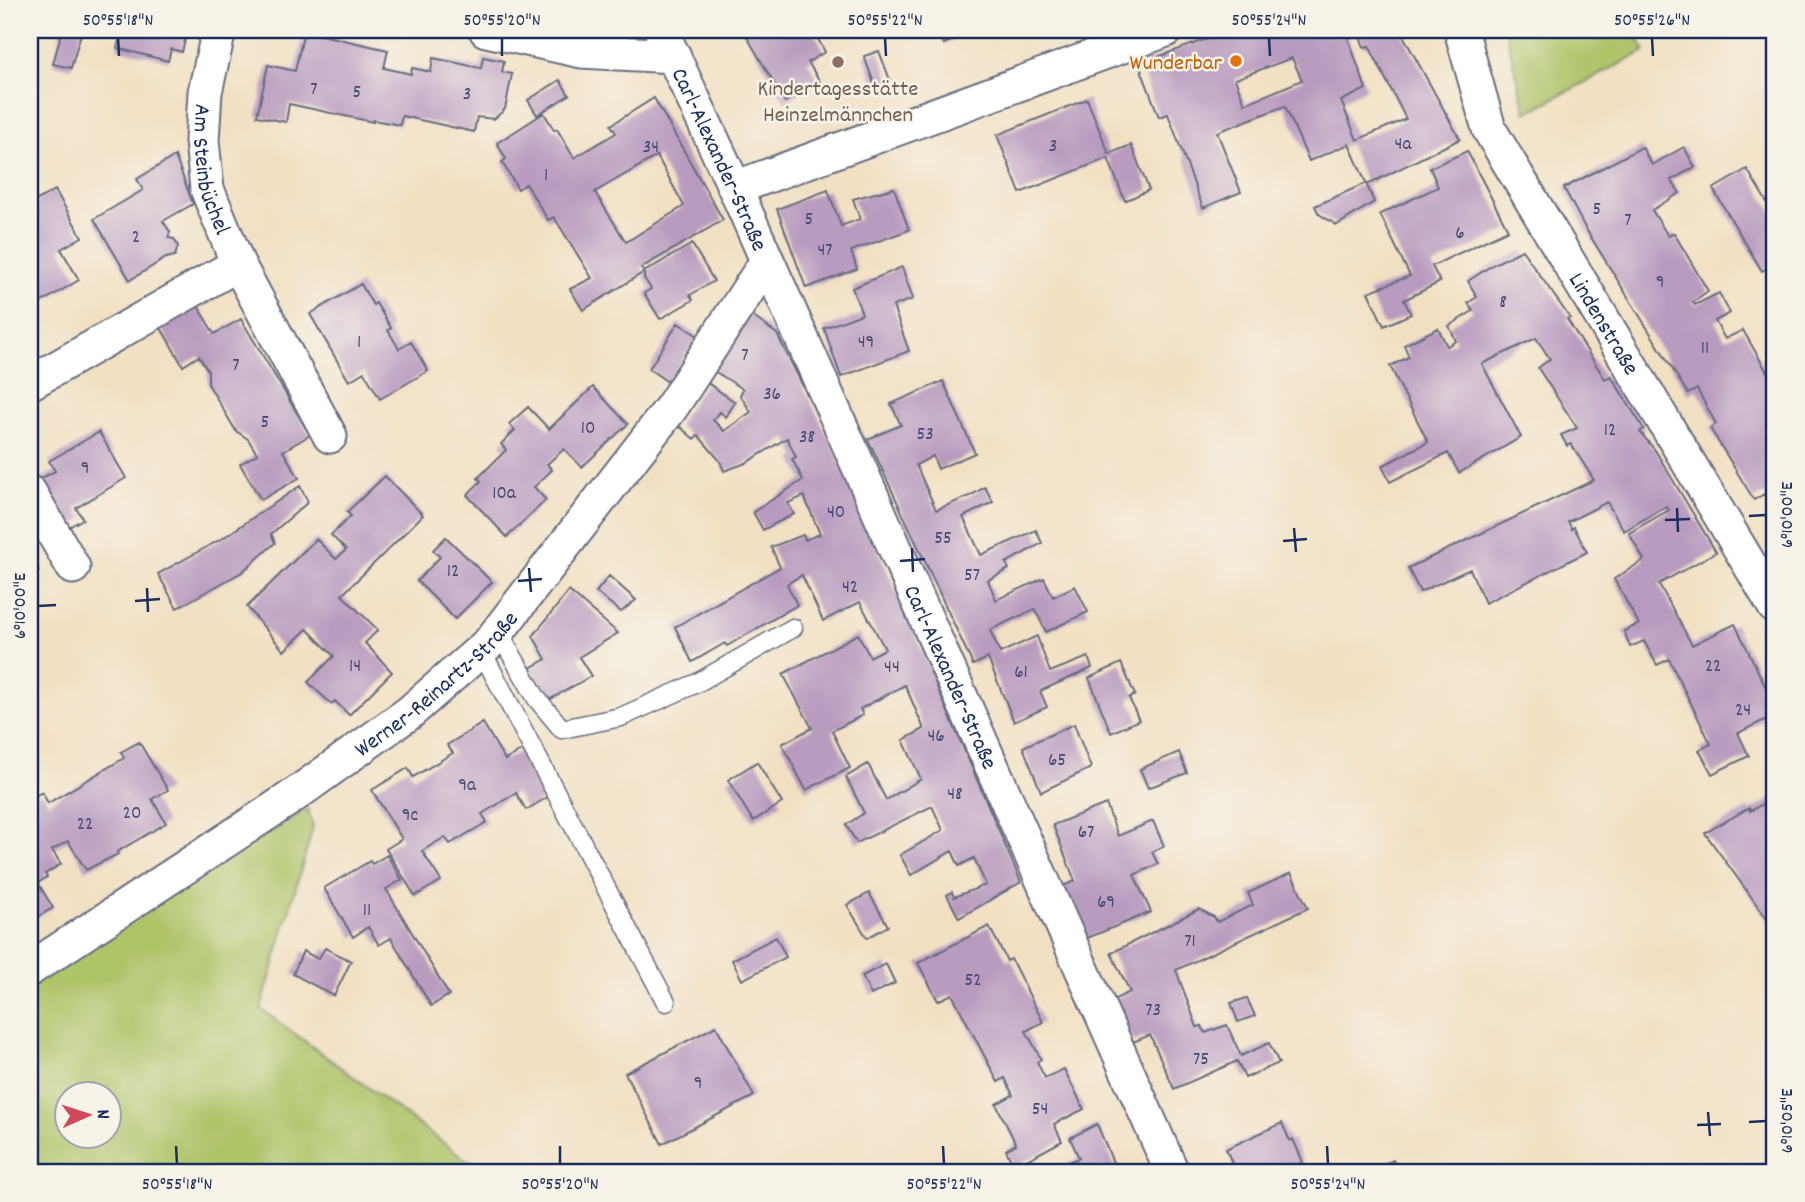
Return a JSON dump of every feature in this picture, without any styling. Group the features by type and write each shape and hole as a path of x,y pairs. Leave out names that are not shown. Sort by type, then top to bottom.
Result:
{"street":[{"name":"Am Steinbüchel","path":"219,30 205,92 202,141 207,190 238,264 330,436"},
{"path":"486,30 581,51 667,43"},
{"path":"735,188 1166,30"},
{"name":"Lindenstraße","path":"1461,30 1489,129 1775,607"},
{"name":"Carl-Alexander-Straße","path":"667,43 735,188 1172,1172"},
{"name":"Werner-Reinartz-Straße","path":"30,969 289,799 409,713 489,640 671,408 767,261"},
{"name":"Am Steinbüchel","path":"30,383 238,264"},
{"path":"30,493 73,566"}],"lane":[{"path":"489,640 562,729 621,717 697,683 793,628"},
{"path":"489,640 666,1002"}],"green space":[{"path":"1505,30 1634,30 1645,51 1526,113"},
{"path":"308,809 313,827 261,1009 483,1172 30,1172 30,985 98,939"}],"building":[{"path":"48,30 82,30 71,68 53,64 61,34"},
{"path":"122,30 187,32 182,52 171,49 168,61 117,48"},
{"path":"743,30 813,30 825,52 808,62 820,82 785,102"},
{"path":"910,30 935,30 914,39"},
{"path":"938,30 968,30 969,33 944,44"},
{"path":"1231,30 1400,30 1460,139 1367,185 1349,144 1309,161 1285,106 1217,132 1241,192 1203,208 1168,114 1159,117 1139,64","holes":["1359,34 1364,47 1369,46 1406,119 1357,140 1341,101 1366,89 1348,38","1292,58 1302,80 1245,104 1235,79"]},
{"path":"304,31 388,50 384,68 411,74 412,68 431,72 433,58 481,68 483,57 504,61 502,72 512,74 505,109 494,119 477,117 474,132 402,116 400,125 373,122 289,104 286,122 257,116 268,65 295,71"},
{"path":"879,51 890,80 875,86 864,56"},
{"path":"560,80 569,95 537,115 528,100"},
{"path":"654,98 723,220 641,268 644,272 583,310 570,289 592,278 554,217 548,220 526,184 518,189 502,162 506,159 497,143 544,113 574,158 616,133 611,125","holes":["657,156 684,206 626,242 595,192"]},
{"path":"1087,99 1109,154 1131,145 1149,190 1125,201 1108,158 1020,193 997,135"},
{"path":"1642,147 1652,165 1684,147 1695,167 1671,180 1680,193 1652,210 1668,236 1674,233 1708,291 1693,302 1695,305 1719,293 1730,313 1715,321 1725,339 1743,330 1775,386 1775,499 1770,502 1764,494 1754,500 1710,428 1716,424 1697,389 1688,394 1584,226 1564,188"},
{"path":"1467,151 1508,230 1432,266 1440,282 1404,300 1411,314 1384,326 1368,292 1410,276 1380,214 1438,187 1430,168"},
{"path":"175,156 193,204 163,221 170,232 168,238 174,239 178,246 175,256 166,258 130,280 94,219 143,190 137,179"},
{"path":"1747,169 1775,216 1775,264 1762,271 1713,189"},
{"path":"1366,183 1374,202 1337,225 1319,214 1315,206"},
{"path":"894,188 909,230 851,251 857,269 806,288 777,209 828,190 841,226 860,219 853,199"},
{"path":"55,190 82,237 61,249 79,280 30,309 30,219 38,214 32,203"},
{"path":"692,244 714,281 690,295 693,300 660,319 644,293 651,289 644,278 644,272"},
{"path":"1522,250 1570,318 1567,319 1605,379 1611,376 1644,429 1640,432 1655,450 1716,552 1659,584 1692,645 1735,624 1775,706 1775,715 1738,733 1749,756 1712,774 1699,750 1711,744 1669,659 1657,665 1644,641 1630,647 1624,631 1639,624 1614,579 1644,560 1629,533 1669,510 1666,506 1624,531 1607,502 1568,522 1572,529 1574,527 1587,552 1485,603 1470,569 1420,592 1408,568 1594,480 1571,444 1567,446 1561,435 1577,428 1538,368 1550,359 1536,338 1482,364 1521,437 1459,473 1448,453 1390,482 1382,466 1428,442 1390,366 1409,357 1404,345 1438,328 1447,346 1456,341 1449,326 1473,311 1468,303 1477,297 1468,281"},
{"path":"902,267 913,299 893,306 909,351 841,377 824,328 862,314 852,288"},
{"path":"361,284 391,328 388,330 399,349 411,342 428,371 380,399 364,372 349,381 310,314"},
{"path":"198,306 214,334 241,319 310,435 283,451 299,478 261,500 240,464 257,454 248,439 236,431 208,384 208,371 199,356 183,366 161,328"},
{"path":"748,313 777,334 840,461 1021,882 959,918 947,895 952,892 954,897 986,885 974,858 959,866 952,851 911,875 900,855 943,830 932,806 857,843 846,825 864,813 846,777 868,764 886,800 921,779 903,740 924,729 905,685 860,709 863,715 832,731 850,768 806,790 782,744 812,728 783,674 858,634 870,657 885,649 860,602 823,621 802,575 787,584 797,605 727,646 725,643 692,662 675,627 780,567 771,547 803,535 805,540 820,534 804,496 788,503 794,514 763,530 753,512 803,480 792,459 796,457 787,438 746,463 724,471 720,461 698,435 694,439 678,425 706,382 735,402 726,417 720,412 713,420 724,431 751,412 740,395 743,389 714,371"},
{"path":"678,323 698,336 668,382 649,369"},
{"path":"943,381 975,453 938,469 933,456 916,465 936,510 985,487 993,502 963,517 981,555 1036,530 1042,543 1006,563 1009,569 988,580 996,600 1044,578 1053,597 1075,586 1088,612 1046,632 1035,609 990,630 1000,653 1037,636 1050,672 1088,657 1092,668 1040,691 1047,707 1014,722 988,658 973,665 868,439 901,425 891,404"},
{"path":"593,387 628,424 582,467 564,449 547,464 552,470 534,487 546,500 507,537 467,495 481,481 478,478 506,450 501,444 515,430 509,424 528,407 549,429"},
{"path":"99,432 126,478 76,508 83,519 67,528 38,480 55,471 49,461"},
{"path":"385,476 423,515 342,595 378,630 365,643 392,672 349,715 335,701 331,704 308,682 334,656 307,629 284,651 247,607 316,539 336,559 346,550 331,535 351,516 347,512"},
{"path":"300,486 308,502 271,534 275,543 242,572 177,608 158,574 223,538"},
{"path":"446,537 492,582 455,619 417,581 440,557 433,550"},
{"path":"30,554 39,571 30,576"},
{"path":"609,576 636,600 621,612 596,592"},
{"path":"569,591 618,633 579,657 591,676 547,701 530,668 546,659 533,636"},
{"path":"1121,663 1135,695 1129,698 1139,720 1111,733 1089,678"},
{"path":"483,723 505,760 523,750 548,797 526,810 516,793 482,814 487,822 450,844 445,837 422,851 441,881 415,896 386,849 402,839 372,790 408,768 413,777 453,753 447,745"},
{"path":"1074,724 1091,768 1041,792 1023,747"},
{"path":"139,742 168,790 152,799 166,823 117,852 118,854 86,870 68,841 52,850 61,864 45,874 47,877 38,883 53,908 30,921 30,799 42,792 48,803 124,758 121,752"},
{"path":"1179,752 1187,773 1148,788 1140,769"},
{"path":"757,762 782,803 753,821 728,780"},
{"path":"1775,797 1775,930 1705,833 1749,808 1750,811"},
{"path":"1106,804 1118,836 1153,821 1164,846 1152,852 1158,864 1134,875 1151,912 1085,939 1061,887 1075,881 1053,825"},
{"path":"387,855 402,880 386,889 449,995 431,1006 391,938 379,945 368,927 353,937 324,888 370,861 372,864"},
{"path":"1291,873 1308,908 1176,970 1197,1027 1202,1026 1205,1033 1227,1025 1241,1056 1269,1043 1279,1063 1245,1078 1237,1061 1174,1089 1150,1035 1133,1042 1113,1000 1130,992 1111,953 1199,909 1214,917 1217,922 1253,905 1248,893"},
{"path":"869,893 888,926 867,938 847,905"},
{"path":"989,926 1007,961 1011,959 1043,1022 1026,1031 1041,1059 1037,1062 1045,1078 1064,1069 1084,1109 1054,1124 1062,1141 1014,1167 1006,1150 1016,1144 996,1104 1013,1095 1005,1078 998,1082 952,994 938,1001 918,963"},
{"path":"776,937 786,957 742,980 732,960"},
{"path":"325,948 351,961 334,996 293,974 303,951 318,959"},
{"path":"886,964 895,983 871,995 862,976"},
{"path":"1247,998 1255,1016 1238,1022 1231,1003"},
{"path":"716,1026 754,1096 662,1144 625,1073"},
{"path":"1282,1123 1290,1141 1293,1139 1305,1172 1226,1172 1234,1168 1226,1149"},
{"path":"1097,1124 1117,1172 1046,1172 1079,1158 1070,1138"},
{"path":"1393,1160 1399,1172 1367,1172"},
{"path":"1343,1165 1346,1172 1326,1172"}],"place":[{"name":"Wunderbar","path":"1236,61"},
{"name":"Kindertagesstätte Heinzelmännchen","path":"838,62"}]}
